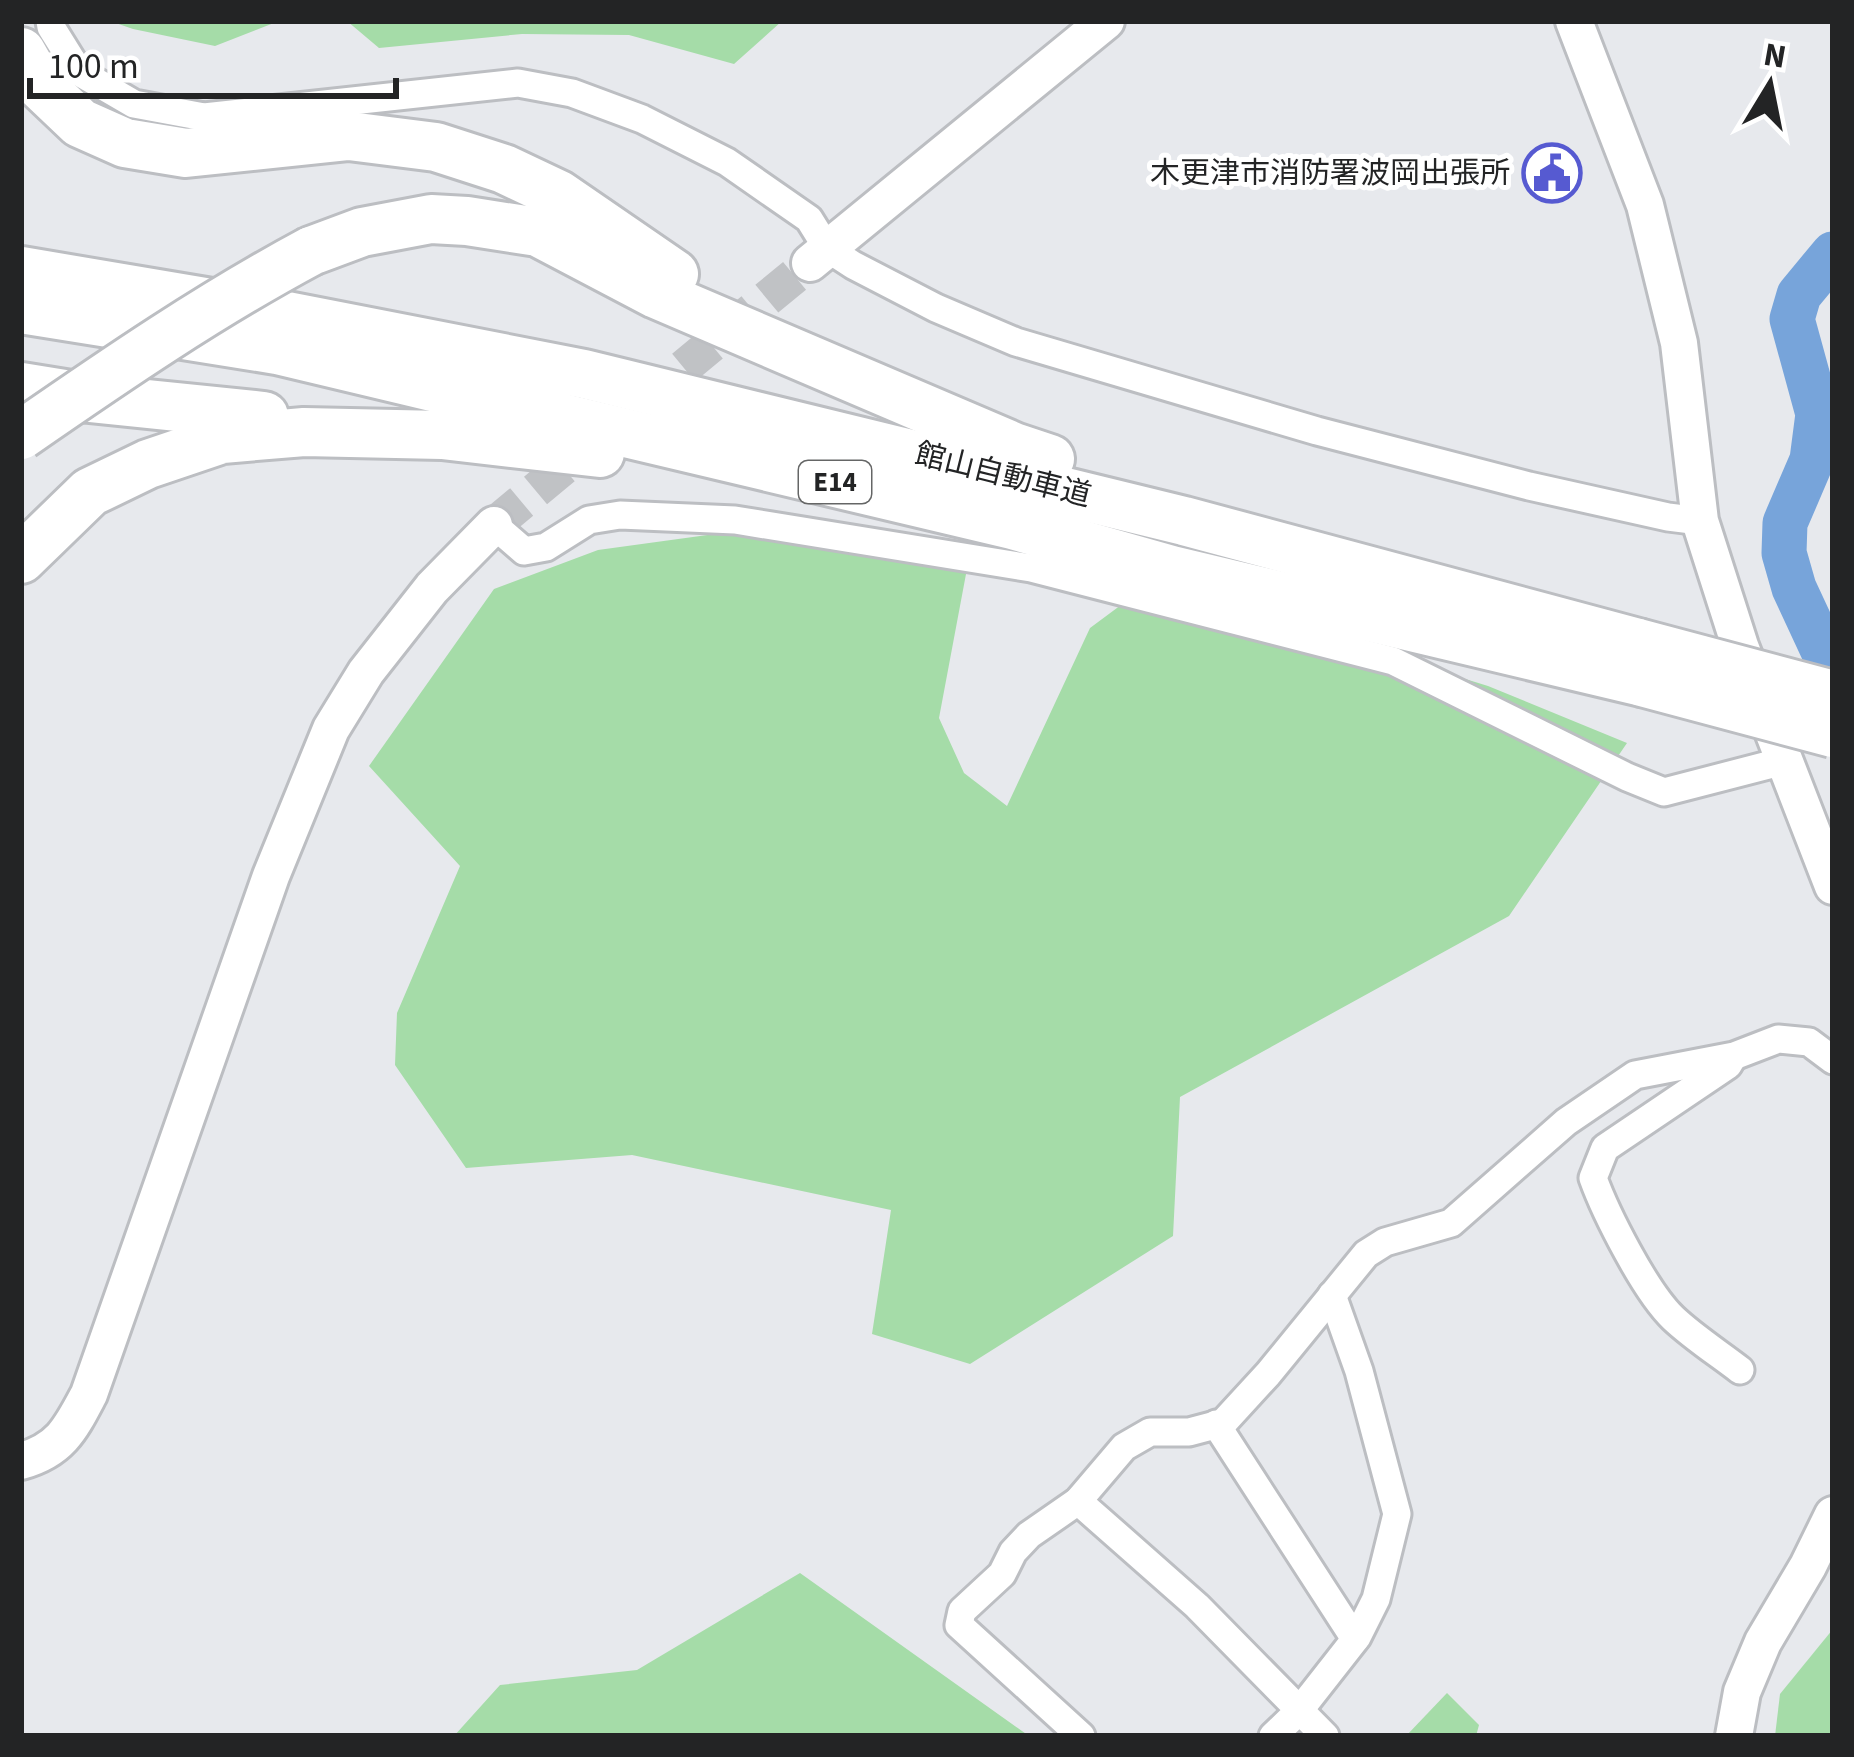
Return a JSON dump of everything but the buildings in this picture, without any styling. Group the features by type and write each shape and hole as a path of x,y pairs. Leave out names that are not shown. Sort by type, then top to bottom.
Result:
{"highway":[{"path":"21,52 40,85 80,123 124,143 186,153 349,136 436,147 504,169 559,195 703,294 858,381"},
{"path":"21,435 186,324 311,251 362,232 431,219 467,221 538,232 656,294 1014,447 1187,508 1584,628"},
{"name":"館山自動車道","path":"21,271 278,314 584,374 1184,520 1584,628 1640,662 1833,733"},
{"name":"館山自動車道","path":"21,309 277,350 1012,525 1172,570 1833,695"},
{"path":"21,387 568,448 1012,525"},
{"path":"21,560 90,492 148,464 222,439 304,432 442,435"}],"street":[{"path":"50,21 79,72 134,104 204,117 518,83 572,93 642,119 727,162 809,220 819,256"},
{"path":"819,256 1106,21"},
{"path":"1574,21 1645,205 1679,343 1700,521 1740,646 1828,862"},
{"path":"819,256 853,265 1016,342 1196,397 1529,486 1700,521"},
{"path":"21,1461 41,1456 68,1434 89,1394 271,876 331,729 366,672 418,605 494,525 524,551 546,547 589,520 620,514 735,520 1031,568 1393,661 1664,792 1784,761"},
{"path":"1081,1736 959,1625 962,1611 1002,1574 1029,1534 1078,1501 1124,1447 1150,1432 1189,1432 1222,1423 1366,1254 1385,1242 1451,1223 1566,1122 1635,1076 1734,1056 1778,1039 1808,1042 1833,1060"},
{"path":"1734,1056 1605,1148 1593,1178 1649,1288 1671,1316 1740,1370"},
{"path":"1273,1736 1299,1711 1355,1639 1376,1599 1396,1514 1359,1371 1333,1295"},
{"path":"1216,1424 1355,1639"},
{"path":"1078,1501 1197,1606 1324,1736"},
{"path":"1734,1736 1742,1692 1762,1642 1833,1515"}],"green space":[{"path":"110,21 279,21 215,46"},
{"path":"347,21 782,21 734,64 629,35 522,34 379,48"},
{"path":"787,524 972,542 939,718 964,773 1007,806 1090,628 1152,582 1488,686 1627,743 1509,916 1180,1097 1173,1236 970,1364 872,1334 891,1210 632,1155 466,1168 395,1065 397,1013 460,866 369,766 494,589 598,550"},
{"path":"800,1573 1029,1736 454,1736 500,1685 637,1670"},
{"path":"1833,1629 1833,1736 1775,1736 1780,1694"},
{"path":"1447,1693 1479,1725 1476,1736 1406,1736"}],"waterway":[{"path":"1833,254 1799,295 1792,319 1818,414 1812,460 1785,523 1784,553 1794,588 1833,672"}],"tunnel":[{"path":"642,402 810,263"},
{"path":"494,525 595,441"}],"place":[{"name":"木更津市消防署波岡出張所","path":"1552,173"}]}
